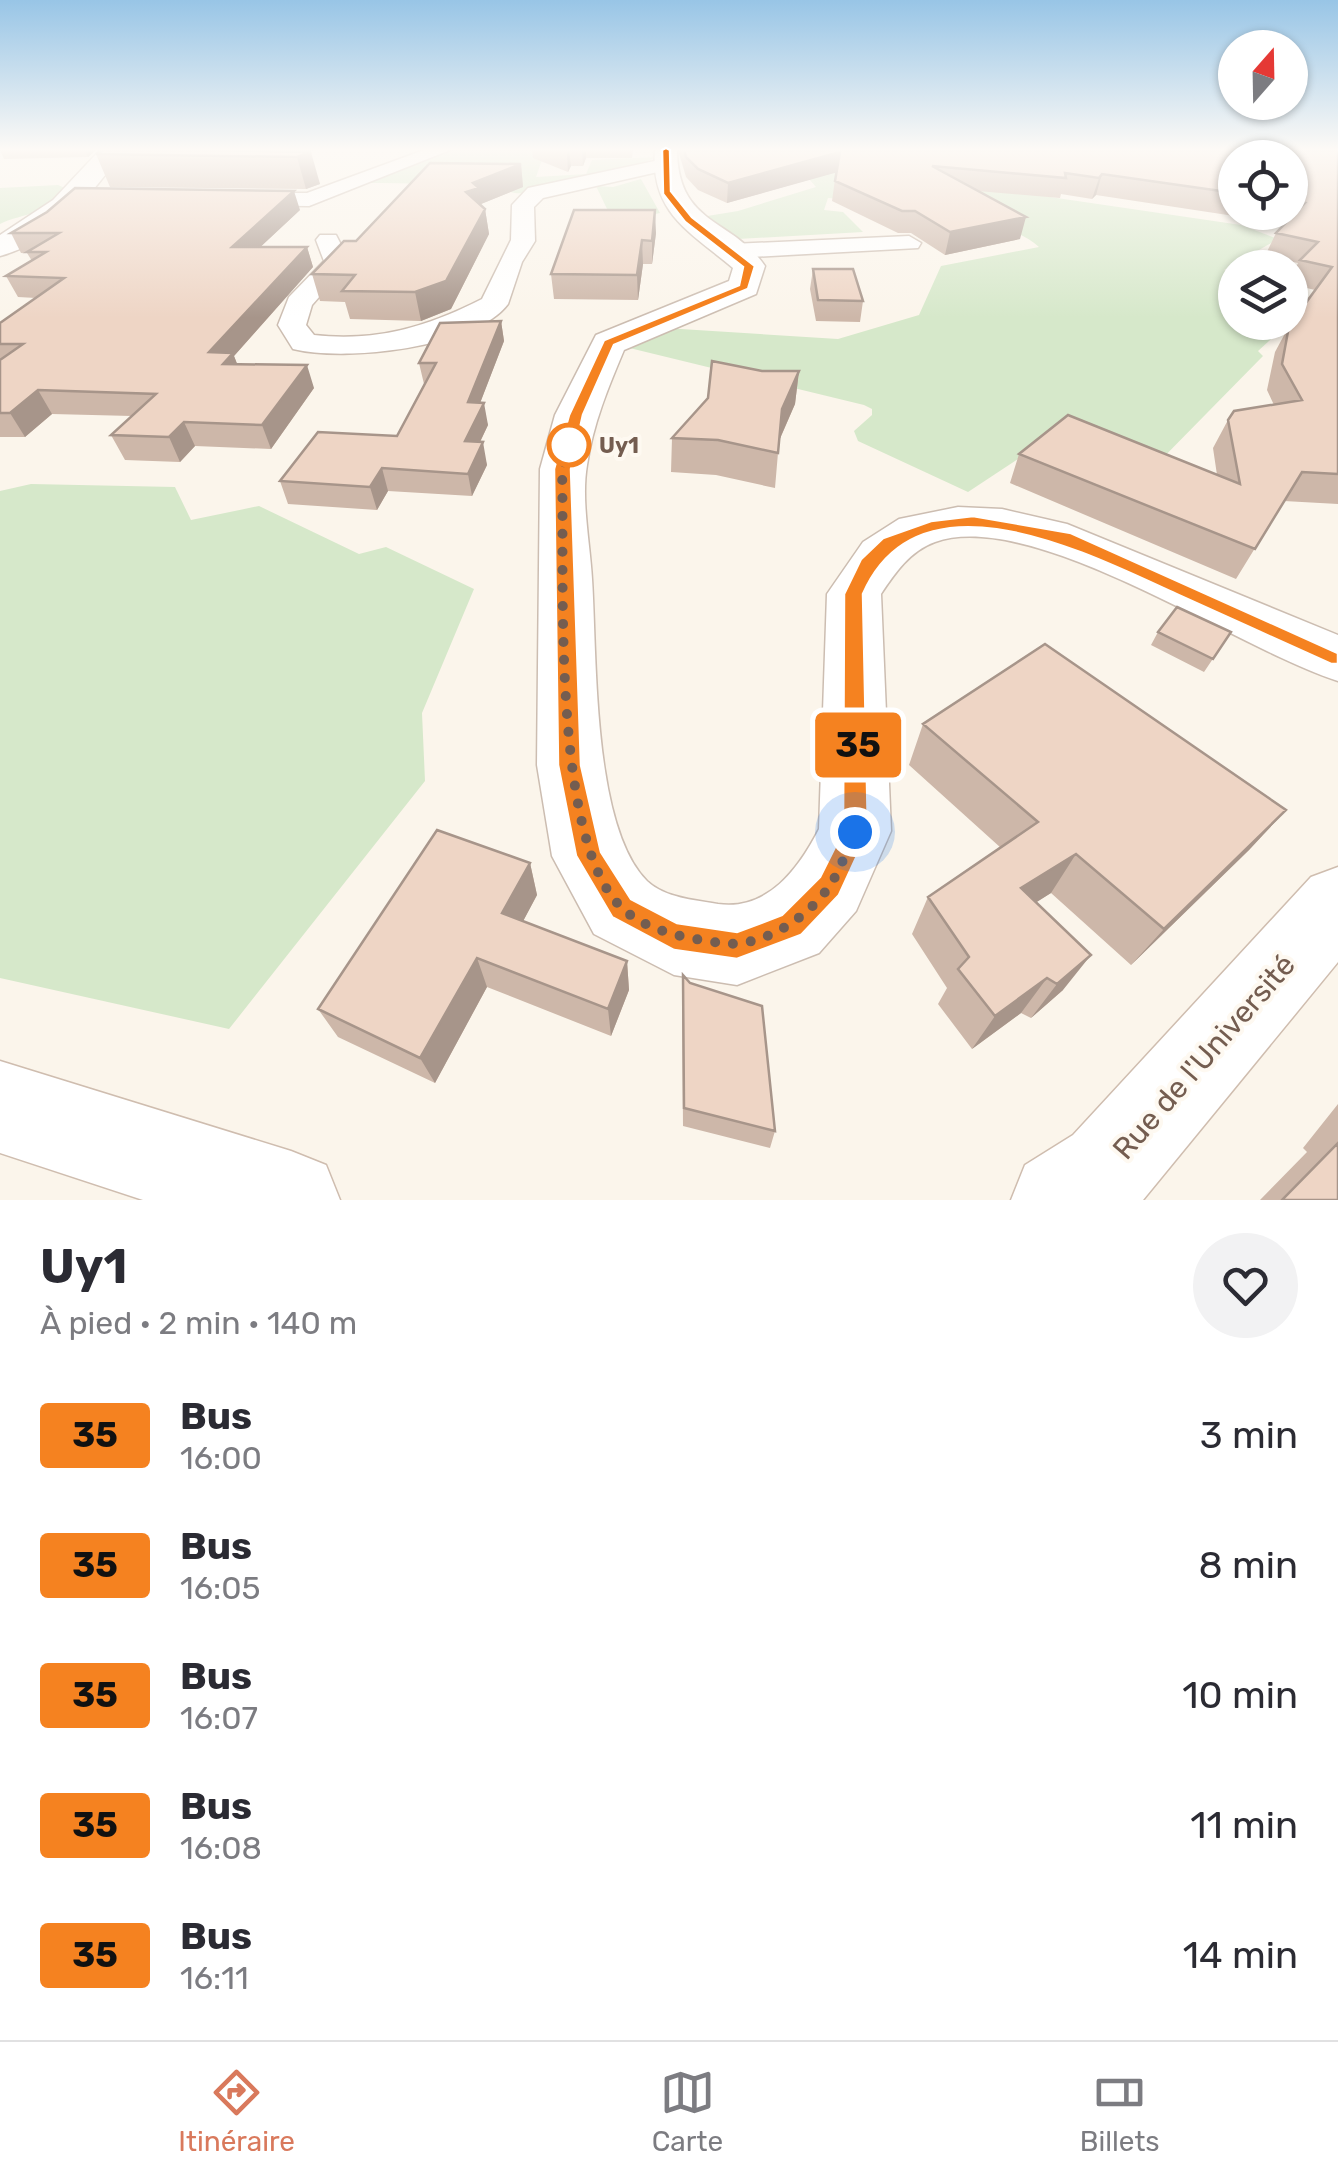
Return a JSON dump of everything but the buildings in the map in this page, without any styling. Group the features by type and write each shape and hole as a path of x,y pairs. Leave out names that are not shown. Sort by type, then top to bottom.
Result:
{"street":[{"path":"0,247 60,206"},
{"path":"328,240 337,262 299,303 292,325 304,342 349,350 417,340 494,304 507,276 510,254 523,240 522,206"},
{"path":"677,206 749,266 744,287 609,343 576,415 562,469 570,765 589,856 621,908 674,936 737,946 791,926 830,886 855,832 854,594 868,563 889,542 931,526 973,521 1064,536 1338,659"},
{"path":"732,252 908,242"},
{"name":"Rue de l'Université","path":"1060,1200 1107,1169 1338,903"},
{"path":"0,1107 291,1200"}],"green space":[{"path":"0,206 48,206 37,212 0,224"},
{"path":"606,206 656,206 660,213 645,216 608,211"},
{"path":"754,206 825,206 824,210 843,212 863,232 720,240 689,219"},
{"path":"907,206 1112,206 1218,222 1218,230 1254,230 1278,239 1259,250 1218,250 1218,340 1270,340 1258,351 1263,356 1150,471 1056,434 968,492 858,441 854,431 872,415 872,409 864,405 609,343 649,327 838,339 919,315 941,266 1039,247 999,226"},
{"path":"31,484 175,487 191,520 259,506 359,554 386,547 474,589 422,713 425,781 229,1029 0,978 0,491"}],"bus line":[{"name":"35","path":"678,206 689,220 749,266 744,287 609,343 576,415 562,469 570,765 589,856 621,908 674,936 737,946 791,926 830,886 855,832 858,748 854,594 868,563 889,542 931,526 973,521 1064,536 1338,659"}],"place":[{"name":"Uy1","path":"569,445"}],"route":[{"path":"569,445 562,469 570,765 589,856 621,908 674,936 737,946 791,926 830,886 855,832"}]}
